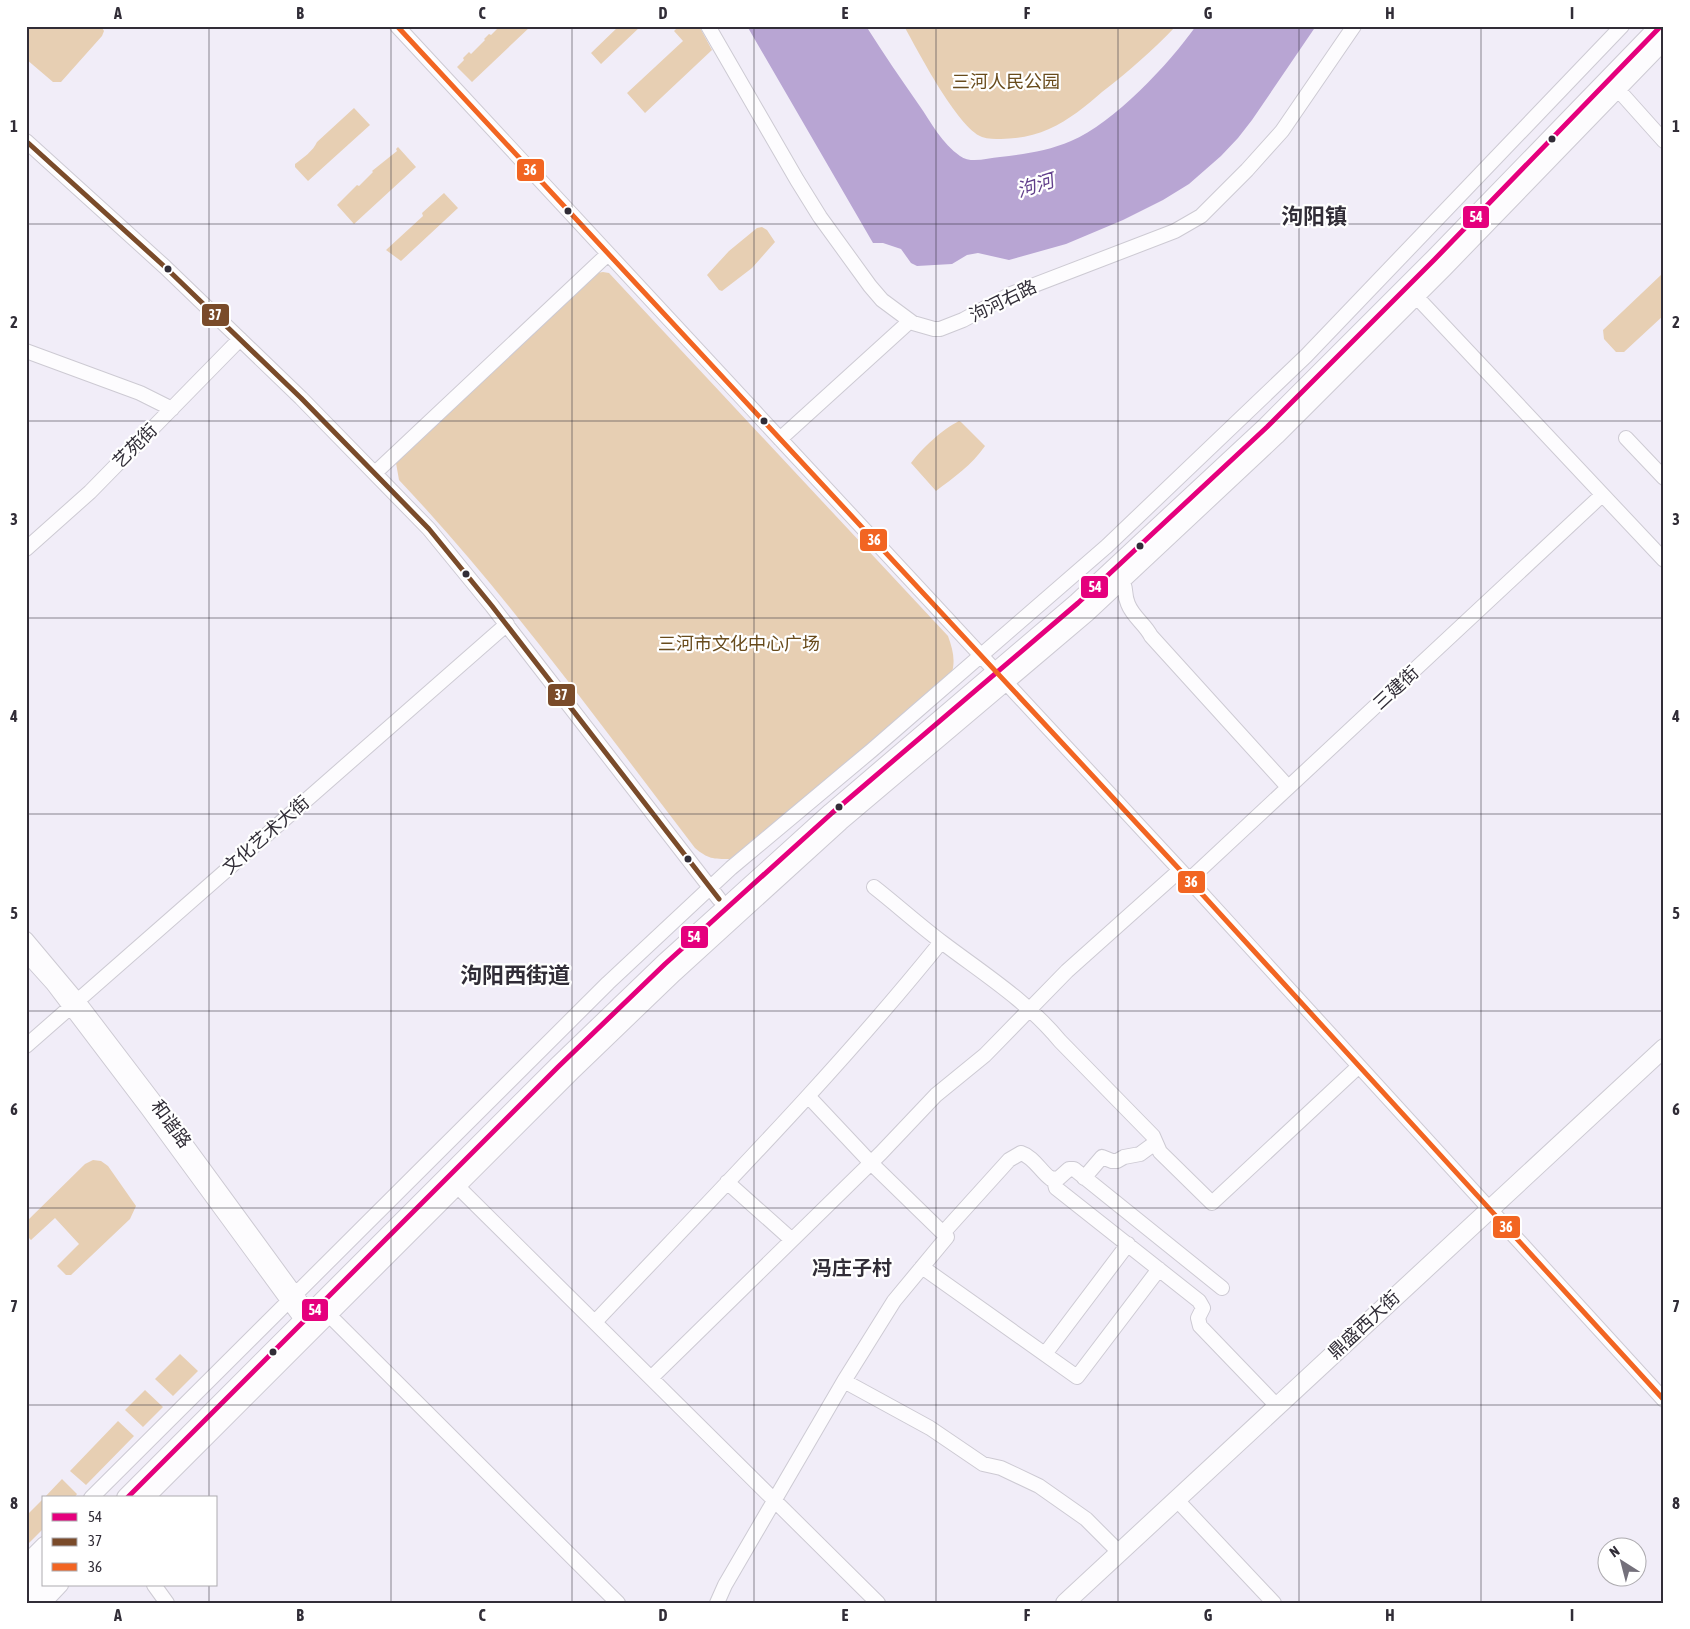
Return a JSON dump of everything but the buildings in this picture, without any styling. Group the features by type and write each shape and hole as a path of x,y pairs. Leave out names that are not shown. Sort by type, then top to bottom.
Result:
{"highway":[{"path":"129,1496 305,1308 453,1182 617,1009 751,884 993,669 1259,419 1427,251 1645,26"},
{"path":"114,1496 305,1308 714,894 993,669 1117,577 1267,427 1412,292 1614,85 1660,26"},
{"path":"26,1582 42,1567"},
{"path":"26,1601 42,1585"}],"main road":[{"name":"鼎盛西大街","path":"1065,1603 1664,1048"}],"street":[{"path":"397,26 1184,875 1664,1400"},
{"name":"泃河右路","path":"708,26 797,180 820,217 853,263 882,300 910,321 940,330 1011,294 1196,220 1217,202 1282,131 1354,26"},
{"path":"993,669 1107,546 1306,356 1622,26"},
{"path":"1664,43 1614,85 1664,141"},
{"path":"26,140 165,267 240,339 430,529 506,624 714,894"},
{"path":"375,473 608,254"},
{"path":"1412,292 1664,560"},
{"path":"780,439 910,321"},
{"name":"艺苑街","path":"26,550 90,492 240,339"},
{"path":"26,350 140,393 172,409"},
{"path":"1626,438 1664,478"},
{"name":"三建街","path":"651,1378 871,1163 936,1095 985,1055 1067,972 1288,788 1602,495"},
{"path":"1117,577 1126,585 1128,604 1133,613 1151,636 1288,788"},
{"name":"文化艺术大街","path":"26,1046 506,624"},
{"path":"874,887 941,942 1013,994 1030,1009 1153,1136 1160,1152 1212,1203 1359,1066"},
{"name":"和谐路","path":"26,939 305,1308 618,1603"},
{"path":"595,1322 808,1096 898,995 941,942"},
{"name":"和谐路","path":"26,954 74,1004"},
{"path":"716,1603 844,1381 894,1301 947,1237 871,1163 808,1096"},
{"path":"1084,1178 1102,1157 1117,1161 1124,1157 1140,1154 1155,1142"},
{"path":"943,1233 1010,1160 1018,1153 1029,1156 1042,1172 1054,1180 1056,1188 1199,1301 1203,1308 1198,1318 1200,1326 1276,1406"},
{"path":"1054,1180 1071,1168 1222,1288"},
{"path":"453,1182 878,1603"},
{"path":"727,1182 792,1240"},
{"path":"1045,1354 1128,1244"},
{"path":"922,1267 1077,1377 1159,1269"},
{"path":"92,1496 305,1308"},
{"path":"149,1496 305,1308"},
{"path":"844,1381 930,1428 983,1464 1000,1468 1039,1486 1086,1519 1119,1552"},
{"path":"1176,1499 1274,1603"},
{"path":"26,1562 42,1546"},
{"path":"44,1603 60,1586"},
{"path":"155,1586 167,1603"}],"green space":[{"path":"26,26 101,26 104,31 102,36 61,82 53,82 26,59"},
{"path":"500,26 531,26 472,82 457,67 469,52 471,54 489,34 491,35"},
{"path":"619,26 641,26 601,64 591,53"},
{"path":"679,26 699,26 712,50 645,113 627,93 683,41 674,31"},
{"name":"三河人民公园","path":"904,26 1176,26 1131,69 1070,117 1037,134 1019,138 989,139 982,137 972,130 961,119 939,87"},
{"path":"354,108 370,125 308,181 295,167 295,164 308,154 317,142"},
{"path":"398,147 416,167 354,224 337,205 357,185 359,186 372,171 397,151"},
{"path":"444,193 458,208 401,261 386,250 423,216 422,213"},
{"path":"762,227 767,230 775,242 752,268 722,291 719,290 707,275 729,251 757,228"},
{"name":"三河市文化中心广场","path":"597,273 609,273 948,636 954,660 951,676 730,859 711,858 695,848 515,614 439,523 399,480 396,463"},
{"path":"1662,274 1664,276 1664,315 1624,352 1616,352 1604,339 1603,330"},
{"path":"959,421 985,446 968,465 936,491 911,463 933,439"},
{"path":"93,1160 101,1161 108,1166 136,1206 130,1219 71,1275 66,1275 57,1266 79,1244 55,1218 31,1240 26,1235 26,1222 85,1164"},
{"path":"180,1354 198,1371 173,1396 155,1379"},
{"path":"145,1390 163,1407 143,1427 125,1410"},
{"path":"118,1421 134,1436 86,1485 70,1471"},
{"path":"62,1479 77,1494 76,1496 46,1496"},
{"path":"42,1500 42,1530 26,1546 26,1516"}],"water":[{"name":"泃河","path":"747,26 866,26 942,139 960,156 974,160 1045,150 1071,141 1088,132 1105,121 1140,91 1196,26 1316,26 1238,138 1189,184 1163,200 1123,220 1066,244 1009,260 978,253 967,255 952,264 917,266 911,263 901,249 883,243 873,243"}],"transit line":[{"name":"36","path":"397,26 1180,870 1664,1400"},
{"name":"54","path":"129,1496 558,1067 665,964 832,813 1078,603 1267,427 1435,259 1661,26"},
{"name":"37","path":"26,141 165,267 301,398 429,529 492,606 719,899"}],"district":[{"name":"泃阳镇","path":"1314,216"},
{"name":"泃阳西街道","path":"515,975"},
{"name":"冯庄子村","path":"852,1268"}]}
